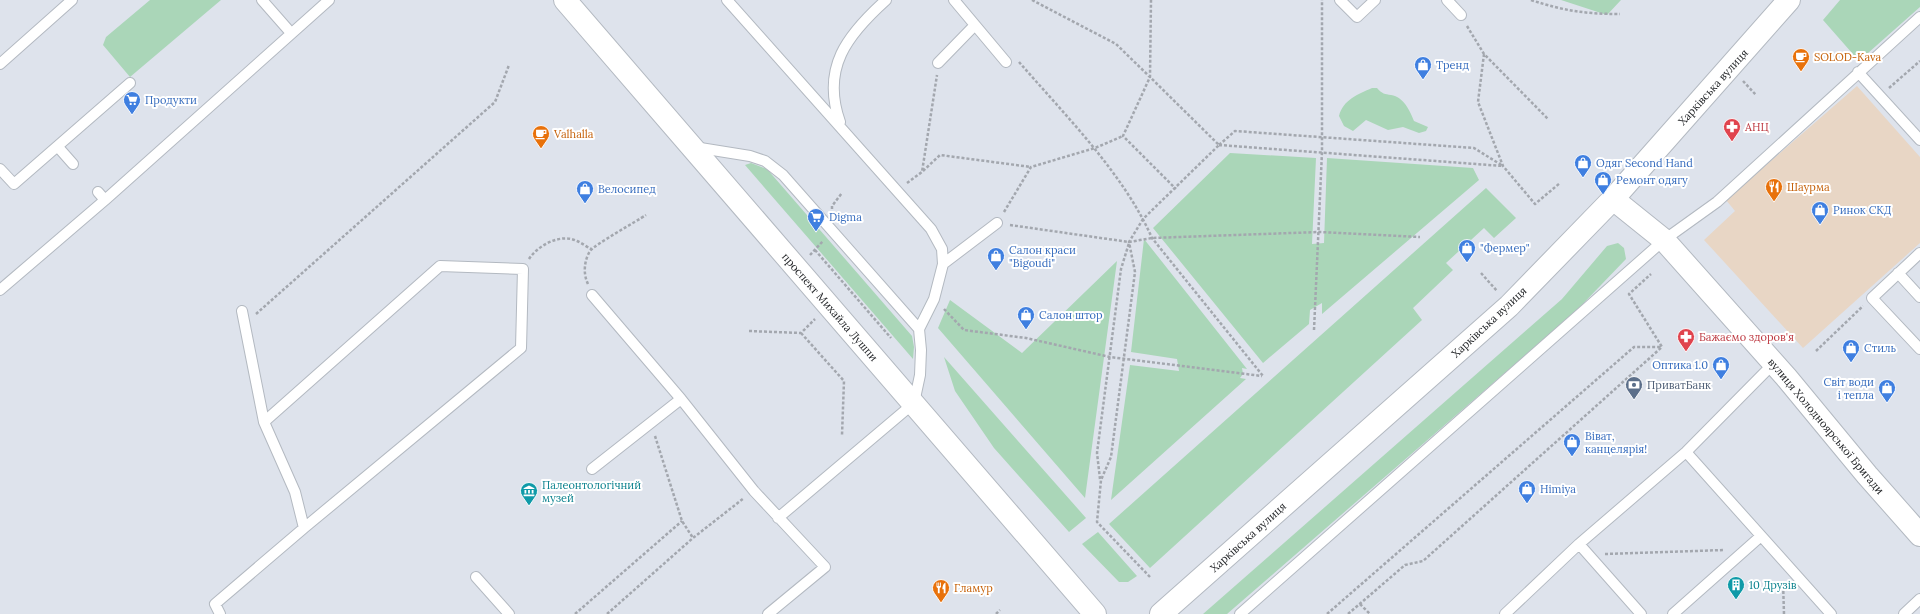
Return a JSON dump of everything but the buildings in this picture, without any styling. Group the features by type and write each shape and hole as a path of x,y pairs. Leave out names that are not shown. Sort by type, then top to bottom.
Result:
{"main road":[{"name":"проспект Михайла Лушпи","path":"565,0 914,404 1086,611"},
{"name":"Харківська вулиця","path":"1161,614 1509,306 1613,199 1789,0"},
{"name":"вулиця Холодноярської Бригади","path":"1613,199 1664,240 1920,535"}],"lane":[{"path":"0,64 72,0"},
{"path":"262,0 291,33"},
{"path":"0,290 105,200 329,0"},
{"path":"727,0 931,229 942,249 943,264 934,299 919,329 921,350 920,375 914,404 778,518"},
{"path":"842,128 835,108 832,88 837,62 851,36 865,19 886,0"},
{"path":"954,0 1006,62"},
{"path":"1340,0 1357,17 1375,0"},
{"path":"1447,0 1461,15"},
{"path":"1240,614 1664,240 1717,202 1920,17"},
{"path":"938,63 975,25"},
{"path":"1858,72 1920,140"},
{"path":"0,169 14,184 130,83"},
{"path":"692,146 750,156 765,161 783,175 919,329"},
{"path":"58,147 73,164"},
{"path":"98,192 105,200"},
{"path":"943,264 997,223"},
{"path":"1920,253 1872,298 1920,349"},
{"path":"220,614 215,604 521,348 523,269 440,266 264,422"},
{"path":"1898,273 1920,297"},
{"path":"592,295 681,399 754,491 825,567 768,614"},
{"path":"242,311 264,422 295,492 304,528"},
{"path":"1504,614 1579,544 1686,452 1773,364"},
{"path":"592,469 681,399"},
{"path":"1686,452 1832,614"},
{"path":"1672,614 1761,536"},
{"path":"1579,544 1641,614"},
{"path":"476,577 509,614"},
{"path":"1904,614 1920,599"}],"path":[{"path":"1032,0 1116,44 1219,144 1503,166"},
{"path":"897,191 922,172 940,155 1031,167 1095,148 1123,136 1150,77 1151,0"},
{"path":"1314,330 1322,152 1322,0"},
{"path":"1531,0 1561,10 1596,14 1620,14"},
{"path":"1461,15 1484,54 1548,119"},
{"path":"1484,54 1478,102 1503,166"},
{"path":"934,299 964,330 1026,338 1110,357 1263,376 1152,238 1143,219 1095,148 1016,59"},
{"path":"1879,96 1920,61"},
{"path":"922,172 938,63"},
{"path":"245,323 495,102 509,65"},
{"path":"1150,577 1097,522 1101,480 1097,453 1122,269 1130,242 1143,219 1219,144 1235,131 1474,148 1503,166 1535,204 1560,183"},
{"path":"1123,136 1176,188"},
{"path":"1031,167 997,223 1130,242 1152,238 1319,232 1420,237"},
{"path":"832,206 842,193"},
{"path":"592,295 585,279 585,262 591,250 646,215"},
{"path":"523,269 534,252 548,242 576,240 591,250"},
{"path":"1101,480 1111,457 1125,358 1135,272 1130,242"},
{"path":"815,250 891,338"},
{"path":"1481,273 1509,306"},
{"path":"1651,274 1629,294 1662,347"},
{"path":"1816,351 1872,298"},
{"path":"749,331 801,333 830,306"},
{"path":"801,333 844,381 842,435"},
{"path":"1327,614 1634,347 1662,347"},
{"path":"1348,614 1404,565 1423,562 1662,347"},
{"path":"650,423 682,521 692,538"},
{"path":"607,614 692,538 754,491"},
{"path":"575,614 682,521"},
{"path":"1588,555 1746,550"},
{"path":"1783,560 1784,614"},
{"path":"1360,604 1370,614"},
{"path":"996,614 1000,610"}],"shaded area":[{"name":"Ринок СКД","path":"1857,86 1920,157 1920,243 1803,348 1704,240 1735,211 1726,200"}],"green space":[{"path":"150,0 221,0 130,77 103,45 106,37"},
{"path":"1561,0 1621,0 1607,15"},
{"path":"1840,0 1920,0 1920,7 1859,61 1823,20"},
{"path":"1372,88 1377,88 1384,93 1400,98 1414,121 1428,127 1426,131 1419,133 1403,127 1388,130 1366,120 1353,131 1344,126 1339,116 1341,110 1356,95"},
{"path":"1230,153 1316,158 1312,244 1324,243 1327,158 1473,168 1479,180 1322,314 1322,303 1310,310 1309,324 1263,363 1153,228"},
{"path":"751,163 767,169 912,336 914,347 913,359 745,165"},
{"path":"1486,188 1516,218 1494,238 1484,228 1446,263 1453,270 1413,308 1422,320 1150,568 1109,524"},
{"path":"1144,239 1247,369 1242,368 1243,374 1240,378 1246,379 1111,500 1130,365 1179,371 1177,359 1131,352"},
{"path":"1618,243 1624,248 1626,259 1576,311 1227,614 1203,614 1562,299 1607,246"},
{"path":"1117,261 1085,498 938,328 950,300 1022,353"},
{"path":"944,357 1086,518 1069,532 994,448 955,391"},
{"path":"1098,532 1137,576 1128,582 1119,582 1082,544"}],"place":[{"name":"SOLOD-Kava","path":"1801,72"},
{"name":"Тренд","path":"1423,80"},
{"name":"Продукти","path":"132,115"},
{"name":"АНЦ","path":"1732,142"},
{"name":"Valhalla","path":"541,149"},
{"name":"Одяг Second Hand","path":"1583,178"},
{"name":"Ремонт одягу","path":"1603,195"},
{"name":"Шаурма","path":"1774,202"},
{"name":"Велосипед","path":"585,204"},
{"name":"Ринок СКД","path":"1820,225"},
{"name":"Digma","path":"816,232"},
{"name":"\"Фермер\"","path":"1467,263"},
{"name":"Салон краси \"Bigoudi\"","path":"996,271"},
{"name":"Салон штор","path":"1026,330"},
{"name":"Бажаємо здоров'я","path":"1686,352"},
{"name":"Стиль","path":"1851,363"},
{"name":"Оптика 1.0","path":"1721,380"},
{"name":"ПриватБанк","path":"1634,400"},
{"name":"Світ води і тепла","path":"1887,403"},
{"name":"Віват, канцелярія!","path":"1572,457"},
{"name":"Himiya","path":"1527,504"},
{"name":"Палеонтологічний музей","path":"529,506"},
{"name":"10 Друзів","path":"1736,600"},
{"name":"Гламур","path":"941,603"}]}
